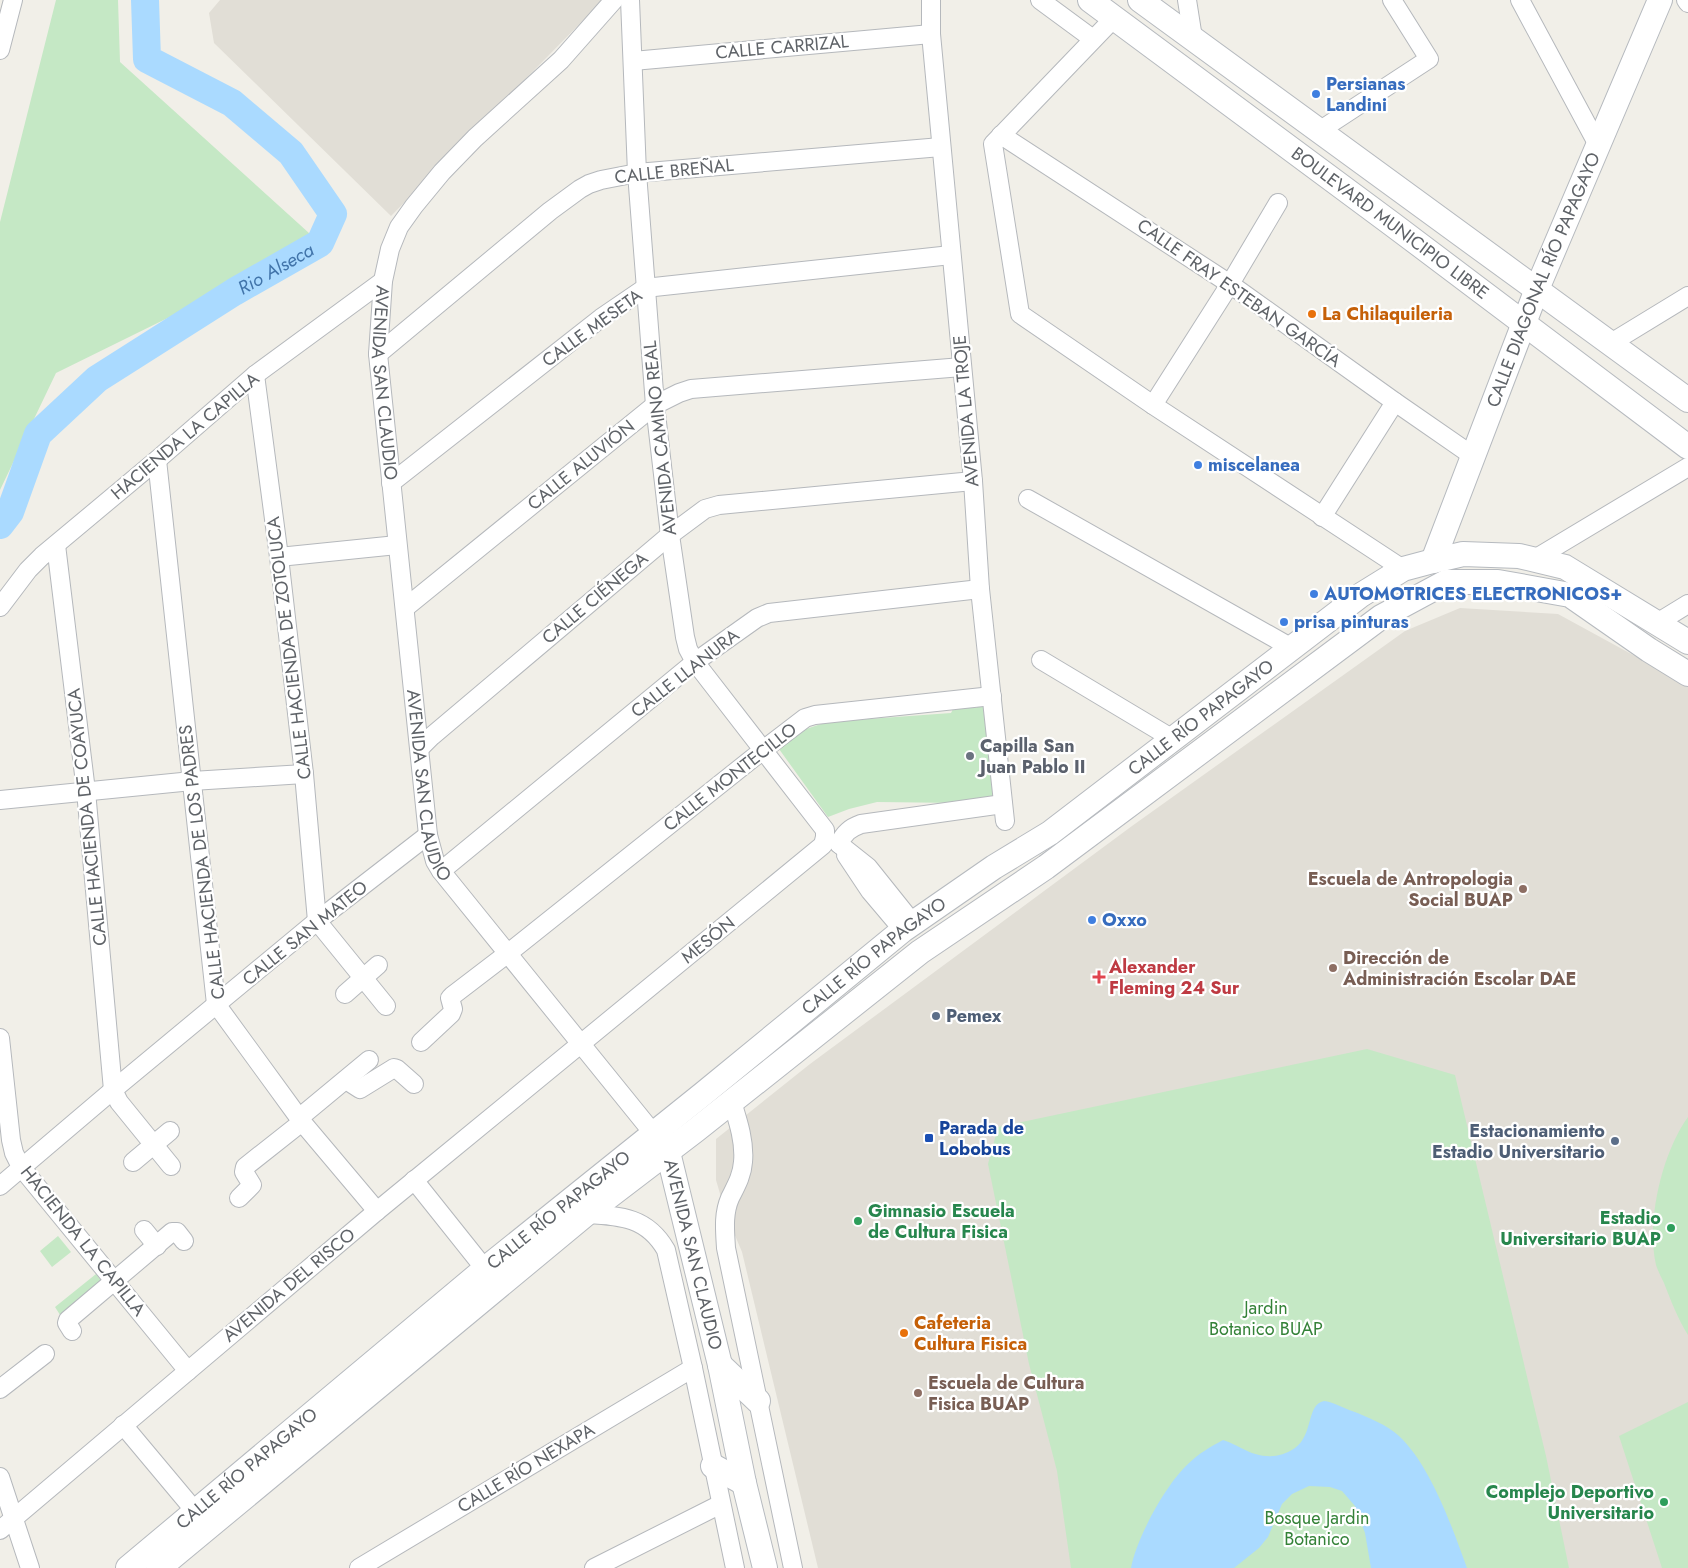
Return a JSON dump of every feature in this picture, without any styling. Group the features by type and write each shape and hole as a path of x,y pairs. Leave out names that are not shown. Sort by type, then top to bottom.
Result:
{"main road":[{"name":"BOULEVARD MUNICIPIO LIBRE","path":"1090,0 1688,447"},
{"name":"BOULEVARD MUNICIPIO LIBRE","path":"1140,0 1688,400"},
{"name":"CALLE DIAGONAL RÍO PAPAGAYO","path":"1433,562 1537,289 1660,0"},
{"name":"CALLE RÍO PAPAGAYO","path":"128,1568 485,1269 907,926 994,867 1050,833 1360,595 1403,569 1463,554 1518,556 1565,567 1688,642"},
{"name":"CALLE RÍO PAPAGAYO","path":"159,1568 586,1214 732,1102 920,952 1046,867 1381,617 1446,582 1498,582 1570,595 1649,650 1688,674"},
{"name":"AVENIDA SAN CLAUDIO","path":"653,1133 668,1152 720,1365 744,1483 765,1568"},
{"path":"720,1365 758,1401"},
{"path":"713,1466 744,1483"}],"street":[{"path":"0,50 13,0"},
{"name":"AVENIDA SAN CLAUDIO","path":"614,0 561,60 475,138 442,172 399,227 390,249 383,281 378,354 428,834 435,861 507,954 653,1133"},
{"name":"AVENIDA CAMINO REAL","path":"630,0 636,173 655,405 670,535 685,637 688,649 695,662 825,830"},
{"name":"AVENIDA LA TROJE","path":"931,0 931,34 962,367 980,589 1005,821"},
{"path":"1040,0 1093,39"},
{"path":"1187,0 1193,38"},
{"path":"1318,131 1429,59 1392,0"},
{"path":"1520,0 1598,145"},
{"path":"1114,18 993,144 1020,314 1153,405 1403,569"},
{"name":"CALLE CARRIZAL","path":"633,61 931,34"},
{"name":"CALLE FRAY ESTEBAN GARCÍA","path":"1001,135 1230,284 1473,456"},
{"name":"CALLE BREÑAL","path":"378,354 550,211 589,184 636,173 941,147"},
{"path":"1153,405 1230,284 1278,203"},
{"name":"CALLE MESETA","path":"391,483 600,318 645,288 951,255"},
{"name":"HACIENDA LA CAPILLA","path":"0,606 28,570 42,556 255,376 383,281"},
{"path":"1611,343 1688,296"},
{"name":"CALLE ALUVIÓN","path":"405,608 655,405 679,393 691,389 962,367"},
{"name":"CALLE HACIENDA DE ZOTOLUCA","path":"255,376 279,557 304,774 317,921"},
{"path":"1322,517 1395,402"},
{"name":"CALLE HACIENDA DE LOS PADRES","path":"157,460 216,1004 301,1120 377,1211"},
{"path":"1533,560 1688,468"},
{"name":"CALLE CIÉNEGA","path":"420,748 670,535 705,509 718,505 972,481"},
{"path":"1028,499 1292,648"},
{"name":"CALLE HACIENDA DE COAYUCA","path":"56,545 86,791 114,1090"},
{"path":"279,557 397,545"},
{"name":"CALLE LLANURA","path":"441,871 695,662 757,618 769,613 980,589"},
{"path":"1657,623 1688,604"},
{"path":"1041,660 1173,739"},
{"name":"CALLE MONTECILLO","path":"421,1042 451,1014 450,998 452,996 805,718 815,714 992,696"},
{"path":"0,800 192,781 304,774"},
{"path":"907,926 868,867 839,844 845,833 861,824 1003,804"},
{"name":"MESÓN","path":"580,1044 819,849 826,837 825,830"},
{"name":"CALLE SAN MATEO","path":"0,1186 216,1004 317,921 428,834"},
{"path":"317,921 386,1006"},
{"path":"345,994 378,965"},
{"name":"HACIENDA LA CAPILLA","path":"0,1038 14,1153 21,1167 188,1371"},
{"name":"AVENIDA DEL RISCO","path":"7,1524 414,1180 580,1044"},
{"path":"239,1198 252,1186 244,1169 369,1060"},
{"path":"346,1080 360,1089 394,1068 414,1084"},
{"path":"114,1090 119,1102 171,1166"},
{"name":"AVENIDA SAN CLAUDIO","path":"732,1102 740,1127 744,1161 737,1186 730,1198 726,1212 726,1248 793,1568"},
{"path":"134,1162 170,1131"},
{"path":"414,1180 485,1269"},
{"name":"AVENIDA SAN CLAUDIO","path":"586,1214 609,1215 642,1224 659,1238 666,1250 693,1368 734,1568"},
{"path":"144,1230 157,1246"},
{"path":"69,1326 115,1280 174,1231 184,1241"},
{"path":"0,1389 45,1354"},
{"name":"CALLE RÍO NEXAPA","path":"359,1568 693,1368"},
{"path":"122,1425 195,1511"},
{"path":"0,1477 7,1524 30,1568"},
{"path":"594,1568 721,1504"}],"shaded area":[{"path":"220,0 603,0 391,216 214,43 209,13"},
{"path":"1460,608 1558,614 1688,685 1688,1568 818,1568 742,1252 726,1214 716,1180 716,1139 810,1064 1132,826 1405,631"}],"green space":[{"path":"56,0 118,0 120,62 320,243 56,373 0,490 0,222"},
{"path":"971,703 976,708 981,704 990,703 1000,798 960,803 877,802 849,809 828,817 779,749 806,729 827,722 951,713 954,707"},
{"name":"Jardin Botanico BUAP","path":"1367,1049 1455,1075 1546,1456 1569,1568 1071,1568 1057,1471 1029,1364 988,1164 998,1127"},
{"name":"Estadio Universitario BUAP","path":"1688,1117 1688,1335 1656,1265 1653,1247 1653,1228 1658,1188 1664,1168 1679,1132"},
{"path":"58,1236 71,1252 52,1267 40,1251"},
{"path":"96,1274 104,1284 62,1318 55,1307"},
{"name":"Complejo Deportivo Universitario","path":"1688,1402 1688,1568 1662,1568 1619,1436"}],"water":[{"path":"1324,1401 1371,1419 1399,1436 1431,1480 1455,1534 1467,1568 1371,1568 1365,1533 1355,1506 1342,1491 1330,1487 1309,1486 1292,1494 1282,1504 1268,1537 1259,1548 1234,1568 1131,1568 1139,1542 1153,1513 1179,1473 1192,1460 1223,1440 1262,1456 1275,1456 1288,1452 1301,1442 1315,1408"}],"waterway":[{"name":"Rio Alseca","path":"0,525 10,512 38,434 97,379 234,292 320,243 333,214 291,153 232,103 147,59 145,0"}],"place":[{"name":"Persianas Landini","path":"1316,94"},
{"name":"La Chilaquileria","path":"1312,314"},
{"name":"miscelanea","path":"1198,465"},
{"name":"AUTOMOTRICES ELECTRONICOS+","path":"1314,594"},
{"name":"prisa pinturas","path":"1284,622"},
{"name":"Capilla San Juan Pablo II","path":"970,756"},
{"name":"Escuela de Antropologia Social BUAP","path":"1523,889"},
{"name":"Oxxo","path":"1092,920"},
{"name":"Dirección de Administración Escolar DAE","path":"1333,968"},
{"name":"Alexander Fleming 24 Sur","path":"1099,977"},
{"name":"Pemex","path":"936,1016"},
{"name":"Parada de Lobobus","path":"929,1138"},
{"name":"Estacionamiento Estadio Universitario","path":"1615,1141"},
{"name":"Gimnasio Escuela de Cultura Fisica","path":"858,1221"},
{"name":"Estadio Universitario BUAP","path":"1671,1228"},
{"name":"Cafeteria Cultura Fisica","path":"904,1333"},
{"name":"Escuela de Cultura Fisica BUAP","path":"918,1393"},
{"name":"Complejo Deportivo Universitario","path":"1664,1502"}],"park label":[{"name":"Bosque Jardin Botanico","path":"1317,1528"}]}
